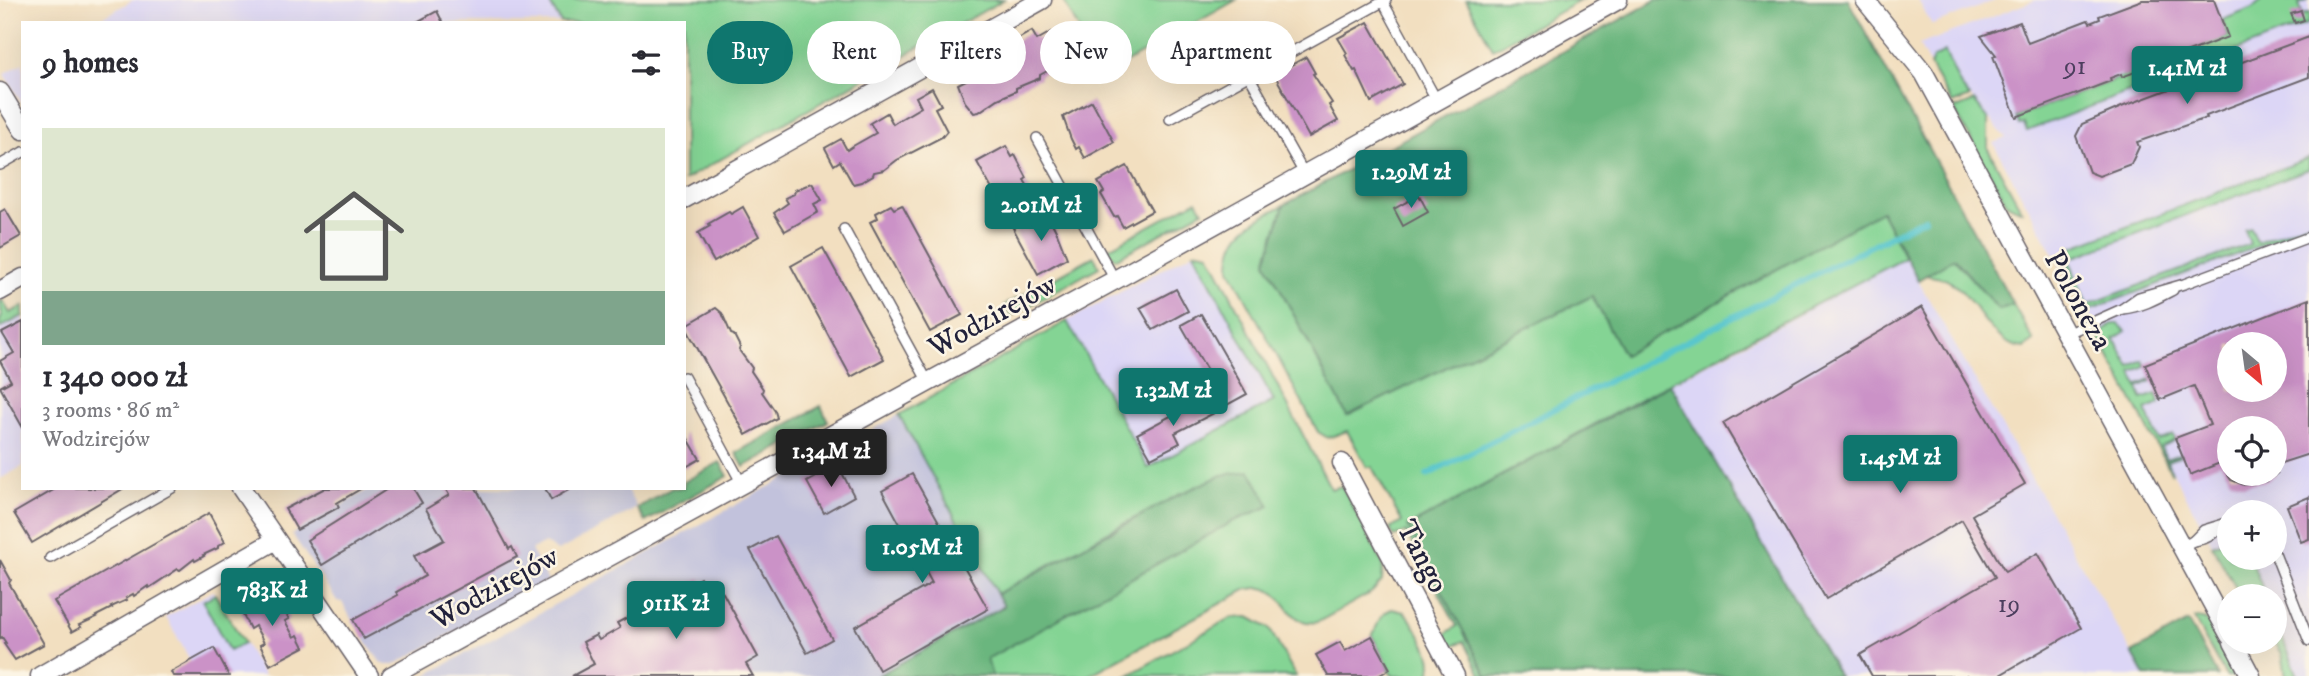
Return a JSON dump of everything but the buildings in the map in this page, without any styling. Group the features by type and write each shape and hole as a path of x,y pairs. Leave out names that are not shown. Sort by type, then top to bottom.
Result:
{"street":[{"path":"686,198 1042,0"},
{"name":"Wodzirejów","path":"391,676 1115,280 1618,0"},
{"name":"Poloneza","path":"1865,0 1924,73 2066,334 2188,544 2217,608"},
{"path":"0,92 21,127"},
{"path":"0,291 21,279"},
{"name":"Tango","path":"1342,463 1455,676"},
{"path":"242,490 369,676"},
{"path":"40,676 276,540"},
{"path":"2239,654 2251,676"}],"lane":[{"path":"1296,50 1385,1 1437,101"},
{"path":"1170,119 1234,84"},
{"path":"1254,84 1305,175"},
{"path":"1037,138 1115,280"},
{"path":"0,164 21,153"},
{"path":"844,229 928,382"},
{"path":"2066,334 2122,309 2150,303 2184,284 2309,237"},
{"path":"686,381 742,484"},
{"path":"50,558 169,490"},
{"path":"2188,544 2205,540 2217,531"},
{"path":"2281,570 2309,641"}],"shaded area":[{"path":"133,0 548,0 560,21 96,21"},
{"path":"1918,0 1997,0 1932,25"},
{"path":"2036,0 2309,0 2309,676 2286,676 2282,654 2287,654 2287,584 2234,584 2226,570 2287,570 2287,500 2217,500 2217,553 1993,143 2006,138 1960,85 1945,53 1933,58 1930,65 1919,45"},
{"path":"21,64 21,102 4,74"},
{"path":"1194,252 1274,401 1148,468 1067,321"},
{"path":"1905,258 2145,676 1839,676 1670,384"},
{"path":"21,317 21,467 0,479 0,328"},
{"path":"899,415 1004,606 877,676 425,676"},
{"path":"368,490 627,490 637,508 558,551 545,543 531,550 548,581 394,665 381,663 342,602 337,601 292,534"},
{"path":"213,591 264,676 199,676 166,617"}],"green space":[{"path":"548,0 1003,0 966,21 915,21 915,50 901,58 901,21 807,21 807,84 854,84 686,179 686,21 560,21"},
{"path":"1063,0 1236,0 1199,21 1146,21 1146,51 1132,59 1132,21 1074,21"},
{"path":"1466,0 1581,0 1493,49"},
{"path":"1656,0 1848,0 2013,304 1999,310 1954,258 1918,280 1881,211 1624,355 1592,296 1347,416 1266,262 1284,205"},
{"path":"2262,0 2309,0 2299,4 2303,15 2309,13 2309,23 2027,131 2024,124 2019,125 2016,117 2228,37 2222,20 2253,8"},
{"path":"1945,52 1960,85 1970,97 1952,104 1930,66 1933,58"},
{"path":"1974,101 1988,118 1988,149 2022,211 2007,204 1954,109"},
{"path":"2309,158 2309,169 2069,259 2087,305 2250,244 2245,230 2251,228 2257,242 2309,222 2309,227 2089,310 2083,305 2068,267 2067,260 2073,247"},
{"path":"1197,200 1203,211 1115,259 1107,249"},
{"path":"1284,205 1266,262 1347,416 1592,296 1624,355 1881,211 1905,258 1742,343 1408,527 1487,676 1482,676 1464,641 1452,646 1445,634 1457,626 1406,532 1394,537 1390,529 1402,522 1372,467 1367,467 1347,431 1328,438 1318,432 1230,269 1234,245 1245,228"},
{"path":"1194,252 1209,253 1331,489 1342,486 1383,564 1382,581 1372,592 1318,622 1300,620 1271,591 1254,588 1245,590 1088,676 992,676 986,659 1234,521 1269,506 1222,475 1115,528 997,594 899,415 1067,321 1148,468 1274,401"},
{"path":"1094,256 1099,267 1011,316 1005,305"},
{"path":"1953,258 1999,310 2013,304 2034,341 2024,348 2011,345 1991,329 1957,287 1945,279 1925,275"},
{"path":"2,300 10,313 21,307 21,317 0,328 2,317"},
{"path":"2112,324 2118,324 2126,331 2114,339 2130,367 2143,360 2145,366 2132,372 2137,385 2151,379 2138,387 2142,399 2156,394 2160,404 2146,410 2159,441 2173,435 2175,440 2161,447 2166,459 2180,454 2181,456 2167,461 2172,474 2098,336"},
{"path":"1670,384 1839,676 1487,676 1408,527"},
{"path":"821,406 828,421 744,467 736,453"},
{"path":"720,462 728,476 645,522 637,508 668,490 686,490 686,481"},
{"path":"1250,471 1270,506 1234,521 987,659 992,676 877,676 1004,606 997,594 1180,494 1222,475"},
{"path":"2226,570 2255,570 2261,584 2234,584"},
{"path":"215,594 244,643 229,651 203,601"},
{"path":"1392,609 1404,612 1422,638 1431,661 1428,676 1393,676 1388,670 1390,669 1372,636 1381,617"},
{"path":"1249,617 1269,628 1296,676 1127,676 1231,618"},
{"path":"2194,619 2206,620 2210,625 2217,639 2217,654 2225,654 2236,676 2226,676"},
{"path":"2188,622 2218,676 2145,676 2132,653"},
{"path":"2287,649 2298,676 2286,676 2282,654 2287,654"}],"waterway":[{"path":"1427,475 1925,218"}]}
